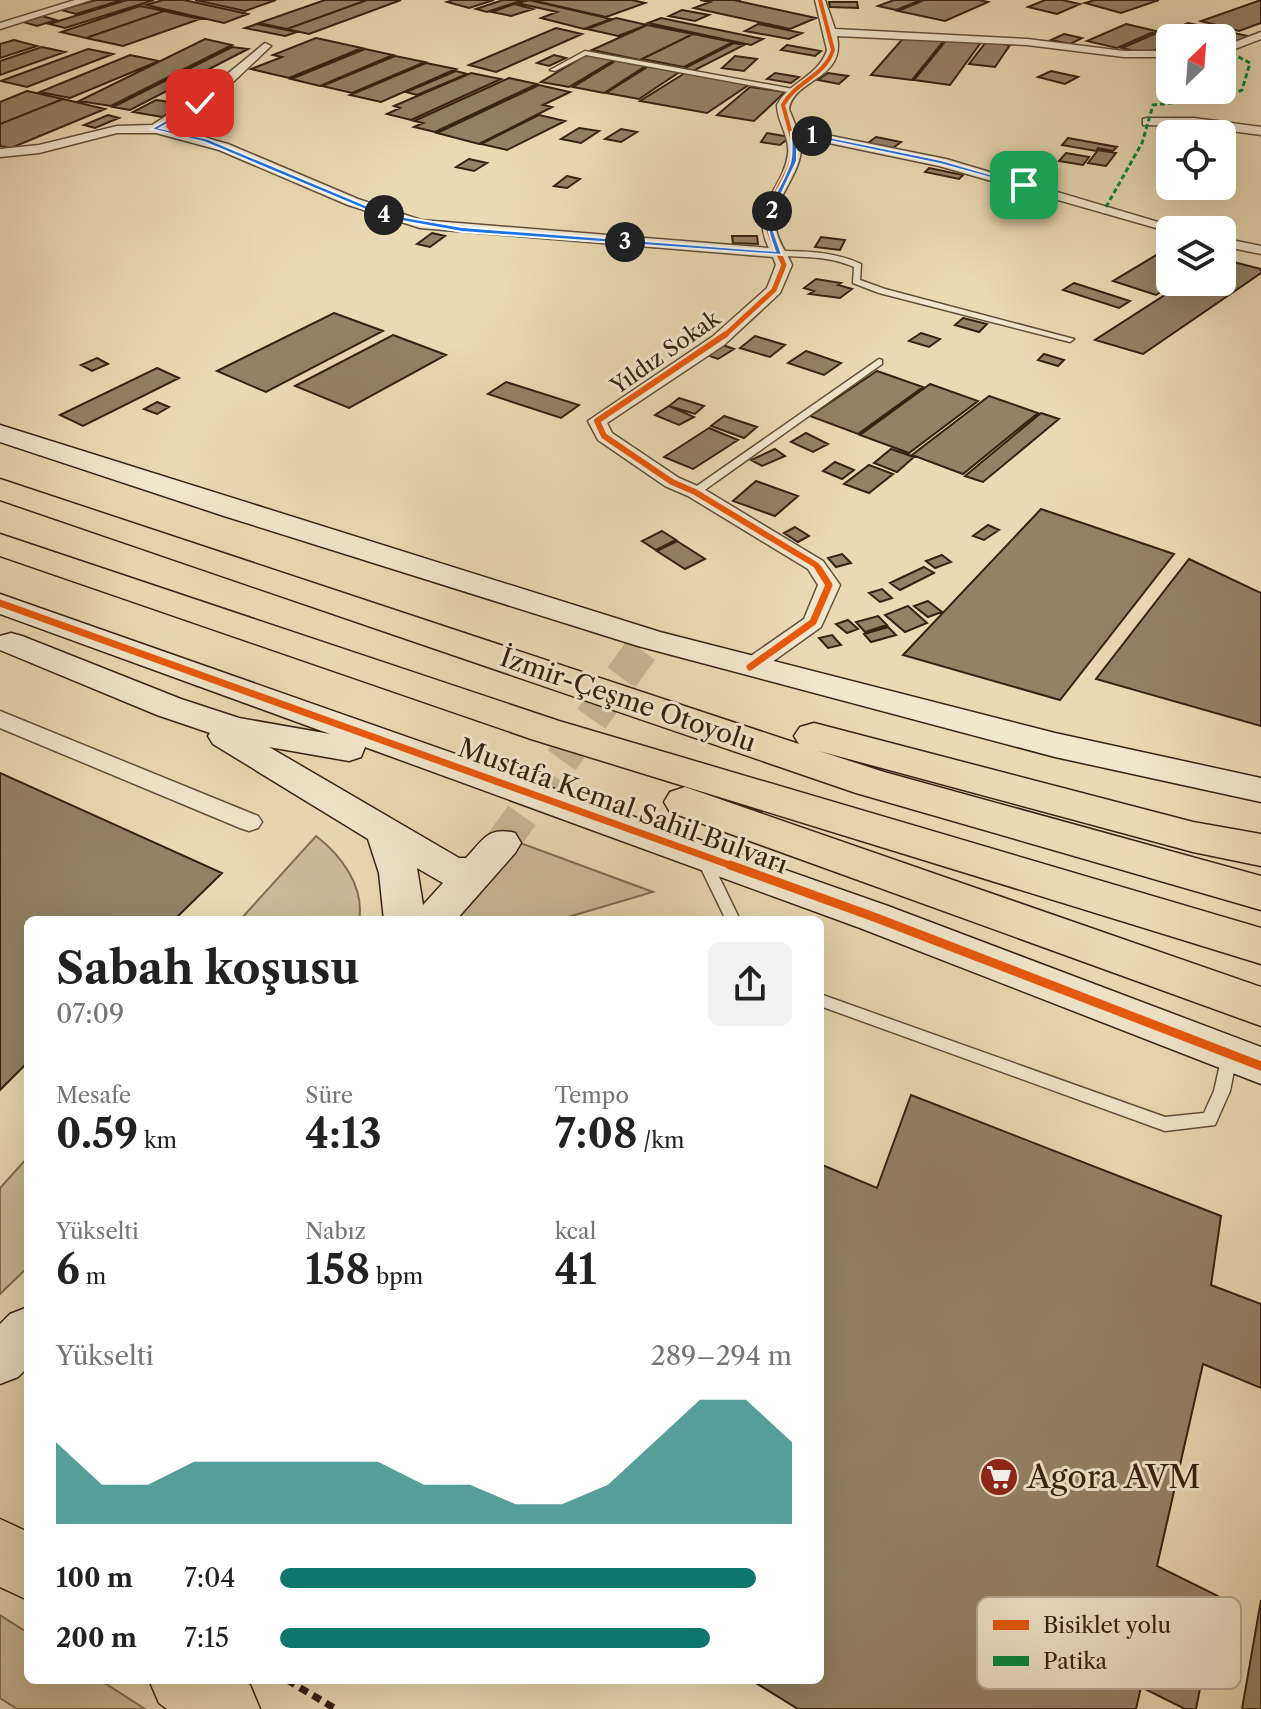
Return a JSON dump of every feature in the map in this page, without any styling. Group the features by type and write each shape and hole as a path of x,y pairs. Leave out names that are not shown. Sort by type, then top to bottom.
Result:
{"highway":[{"name":"İzmir-Çeşme Otoyolu","path":"0,489 871,783 1261,893"},
{"name":"İzmir-Çeşme Otoyolu","path":"0,544 545,730 1261,946"},
{"path":"503,657 1261,853"},
{"path":"545,730 641,787 1261,1007"}],"main road":[{"path":"0,1550 24,1565"}],"street":[{"path":"0,26 86,0"},
{"path":"793,91 828,66 832,55 830,32 820,0"},
{"path":"830,32 1027,42 1124,54 1156,54"},
{"path":"1236,45 1261,35"},
{"path":"154,129 200,103 247,67 265,46"},
{"name":"Yıldız Sokak","path":"750,667 813,622 829,585 816,565 695,492 672,482 604,436 597,421 718,341 774,290 784,265 768,226 774,201 794,161 794,132 783,115 783,105 793,91"},
{"path":"1147,122 1194,122 1261,131"},
{"path":"2,154 122,129 154,129 206,140 385,216 420,224 779,253"},
{"path":"794,132 941,162 1156,224"},
{"path":"1236,245 1261,250"},
{"path":"0,433 249,515 649,639 1055,745 1261,790"},
{"name":"Mustafa Kemal Sahil Bulvarı","path":"0,603 874,917 1245,1061"},
{"path":"38,617 4,645 234,729 320,743 503,785"},
{"path":"169,707 279,767 451,871 476,873"},
{"path":"0,719 249,822"},
{"path":"382,830 396,856 402,880 404,916"},
{"path":"437,916 502,843"},
{"path":"0,1359 24,1335"}],"lane":[{"path":"553,70 585,53 793,91"},
{"path":"779,253 821,254 848,261 858,266 856,281 882,291 1070,339"},
{"path":"695,492 879,362"},
{"path":"701,856 731,916"},
{"path":"824,1001 1165,1124 1209,1120 1222,1091 1245,1061"}],"path":[{"path":"294,1684 336,1709"}],"shaded area":[{"path":"316,836 334,852 349,873 355,884 360,908 359,916 244,916"},
{"path":"515,841 653,892 572,916 451,916"},
{"path":"24,1161 24,1271 0,1294 0,1188"},
{"path":"0,1615 24,1630 24,1684 106,1684 145,1709 17,1709 0,1698"}],"building":[{"path":"96,0 122,0 76,14 61,10"},
{"path":"127,0 154,0 65,28 49,24"},
{"path":"163,0 184,0 248,14 224,23 146,5"},
{"path":"195,0 276,0 245,11"},
{"path":"325,0 367,0 287,29 259,23"},
{"path":"367,0 401,0 309,34 287,29"},
{"path":"494,0 469,8 447,2"},
{"path":"503,0 523,0 487,12 476,9"},
{"path":"529,0 611,19 584,29 541,18 557,12 517,3"},
{"path":"531,0 632,0 645,3 606,17"},
{"path":"700,0 741,0 738,1 816,18 790,29 694,8 710,2"},
{"path":"894,0 921,0 896,10 878,6"},
{"path":"924,0 988,2 945,21 898,11"},
{"path":"1045,0 1080,4 1057,14 1028,7"},
{"path":"1095,0 1159,0 1121,13 1085,3"},
{"path":"1261,0 1261,23 1239,31 1236,30 1236,24 1201,21"},
{"path":"829,2 857,2 858,8 830,7"},
{"path":"514,4 533,9 511,16 492,12"},
{"path":"140,6 164,11 86,38 61,32"},
{"path":"682,10 709,15 695,21 669,16"},
{"path":"164,11 200,19 123,46 86,38"},
{"path":"42,16 56,20 37,26 23,22"},
{"path":"616,18 647,25 618,36 587,29"},
{"path":"661,18 763,39 751,45 648,23"},
{"path":"257,24 297,32 285,36 245,28"},
{"path":"758,24 802,33 789,39 745,31"},
{"path":"1126,24 1156,31 1117,48 1087,41"},
{"path":"647,25 693,34 640,60 592,50"},
{"path":"556,28 582,34 496,72 469,65"},
{"path":"1156,33 1156,50 1146,54 1122,48"},
{"path":"1236,33 1248,36 1236,42"},
{"path":"693,34 733,42 684,67 642,59"},
{"path":"1064,34 1082,38 1070,44 1051,40"},
{"path":"906,35 946,38 912,80 871,75"},
{"path":"316,38 362,48 289,78 251,69 282,57 273,55"},
{"path":"948,38 982,41 950,85 914,80"},
{"path":"205,39 232,45 111,106 79,101"},
{"path":"14,40 37,46 0,58 0,44"},
{"path":"986,42 1010,45 995,67 969,64"},
{"path":"734,43 744,45 693,71 683,69"},
{"path":"787,45 821,51 815,56 781,50"},
{"path":"42,47 65,52 0,75 0,61"},
{"path":"232,47 248,49 130,110 113,107"},
{"path":"88,49 113,54 27,87 1,81"},
{"path":"365,49 393,55 320,86 291,79"},
{"path":"130,55 159,61 70,98 40,92"},
{"path":"554,55 566,58 549,66 537,63"},
{"path":"586,55 614,60 569,87 541,82"},
{"path":"395,56 425,62 352,93 322,86"},
{"path":"735,56 757,59 744,71 722,68"},
{"path":"617,60 647,65 604,93 573,87"},
{"path":"426,63 456,69 381,102 350,95"},
{"path":"649,66 681,71 639,99 606,93"},
{"path":"456,71 467,74 417,95 406,92"},
{"path":"1051,71 1078,77 1065,84 1038,77"},
{"path":"471,73 501,79 411,120 387,114 400,108 394,106"},
{"path":"685,73 750,84 707,113 640,101"},
{"path":"775,73 799,77 791,83 767,79"},
{"path":"828,73 848,76 839,84 818,80"},
{"path":"509,78 537,84 435,132 414,127 423,123 414,121"},
{"path":"539,85 570,92 543,105 552,107 479,144 437,133"},
{"path":"750,87 785,92 754,121 717,115"},
{"path":"27,91 63,99 0,124 0,102"},
{"path":"63,99 105,109 11,148 0,146 0,124"},
{"path":"156,100 185,104 162,117 133,112"},
{"path":"108,115 119,118 95,128 84,125"},
{"path":"539,115 565,121 507,150 481,144"},
{"path":"579,128 599,131 581,143 561,139"},
{"path":"621,129 637,132 621,142 605,139"},
{"path":"767,133 790,137 780,145 761,142"},
{"path":"876,137 901,142 893,148 868,143"},
{"path":"1068,138 1117,147 1113,151 1098,148 1096,151 1062,145"},
{"path":"1098,150 1116,153 1106,166 1088,163"},
{"path":"1066,153 1089,157 1083,165 1059,161"},
{"path":"469,159 487,163 474,171 456,167"},
{"path":"929,168 963,175 959,179 925,172"},
{"path":"567,176 580,179 567,188 554,186"},
{"path":"432,233 445,236 430,247 417,244"},
{"path":"732,236 757,236 758,244 733,243"},
{"path":"821,237 845,240 840,250 815,247"},
{"path":"1156,255 1156,295 1113,281"},
{"path":"1236,263 1261,269 1261,273 1236,290"},
{"path":"816,279 841,283 838,285 852,289 840,298 809,294 814,291 804,288"},
{"path":"1074,283 1130,301 1119,308 1063,290"},
{"path":"1163,296 1227,296 1143,354 1095,340"},
{"path":"334,313 383,331 266,392 217,371"},
{"path":"963,318 987,324 979,332 955,325"},
{"path":"921,333 940,339 929,347 909,341"},
{"path":"393,335 446,355 349,408 295,386"},
{"path":"755,336 785,345 770,357 740,348"},
{"path":"723,345 734,349 718,359 707,355"},
{"path":"806,351 841,363 824,375 788,363"},
{"path":"1044,354 1064,360 1058,366 1038,360"},
{"path":"97,358 108,364 92,371 81,365"},
{"path":"157,368 179,378 83,426 60,415"},
{"path":"877,371 923,387 858,434 810,416"},
{"path":"506,382 579,405 561,418 488,394"},
{"path":"930,384 978,401 909,453 860,435"},
{"path":"989,396 1038,413 963,474 912,455"},
{"path":"679,398 704,406 695,414 669,406"},
{"path":"157,402 169,407 157,414 144,409"},
{"path":"669,406 694,417 679,425 655,415"},
{"path":"1041,413 1059,419 983,482 965,476"},
{"path":"724,416 757,427 744,438 711,426"},
{"path":"709,428 738,440 693,469 664,457"},
{"path":"806,433 828,444 813,452 791,442"},
{"path":"775,449 785,456 762,466 751,460"},
{"path":"891,449 914,457 897,472 874,463"},
{"path":"835,462 854,470 842,479 823,471"},
{"path":"869,465 893,474 869,493 844,484"},
{"path":"756,481 798,496 775,516 733,501"},
{"path":"1041,509 1174,554 1060,700 903,655"},
{"path":"988,525 999,530 984,540 973,536"},
{"path":"795,527 809,536 798,542 784,533"},
{"path":"662,531 676,540 656,550 642,541"},
{"path":"677,541 705,559 685,569 657,551"},
{"path":"842,554 851,563 836,567 828,558"},
{"path":"942,555 951,562 935,568 926,561"},
{"path":"1189,559 1261,593 1261,726 1096,679"},
{"path":"924,567 934,573 900,590 890,583"},
{"path":"882,589 892,598 880,602 869,593"},
{"path":"928,601 942,612 928,617 914,606"},
{"path":"908,606 927,623 905,632 885,615"},
{"path":"878,616 887,625 865,632 856,622"},
{"path":"848,620 858,629 847,633 836,624"},
{"path":"888,627 896,635 871,642 864,634"},
{"path":"832,635 841,645 828,648 819,638"},
{"path":"0,773 222,873 178,916 24,916 24,1066 0,1090"},
{"name":"Agora AVM","path":"911,1095 1221,1216 1211,1285 1261,1304 1261,1388 1203,1364 1157,1566 1218,1597 977,1597 977,1689 1141,1689 1136,1709 798,1709 757,1684 824,1684 824,1166 877,1188"},
{"path":"1261,1600 1261,1709 1242,1709"},
{"name":"Agora AVM","path":"1145,1689 1200,1689 1196,1709 1185,1709"}],"tunnel":[{"path":"502,843 649,639"}],"marked path":[{"path":"1236,56 1250,63 1242,90 1236,92"},
{"path":"1106,207 1142,143 1153,105 1162,104"}],"cycle path":[{"path":"750,667 813,622 829,585 816,565 695,492 672,482 604,436 597,421 718,341 774,290 784,265 772,240 769,215 790,170 795,151 783,105 792,93 824,67 833,50 820,0"},
{"path":"0,603 874,917 1261,1066"}],"place":[{"name":"Agora AVM","path":"999,1477"}],"route":[{"path":"200,103 154,129 206,140 385,216 462,230 779,253 768,226 774,201 794,161 794,132 941,162 1024,185"}]}
